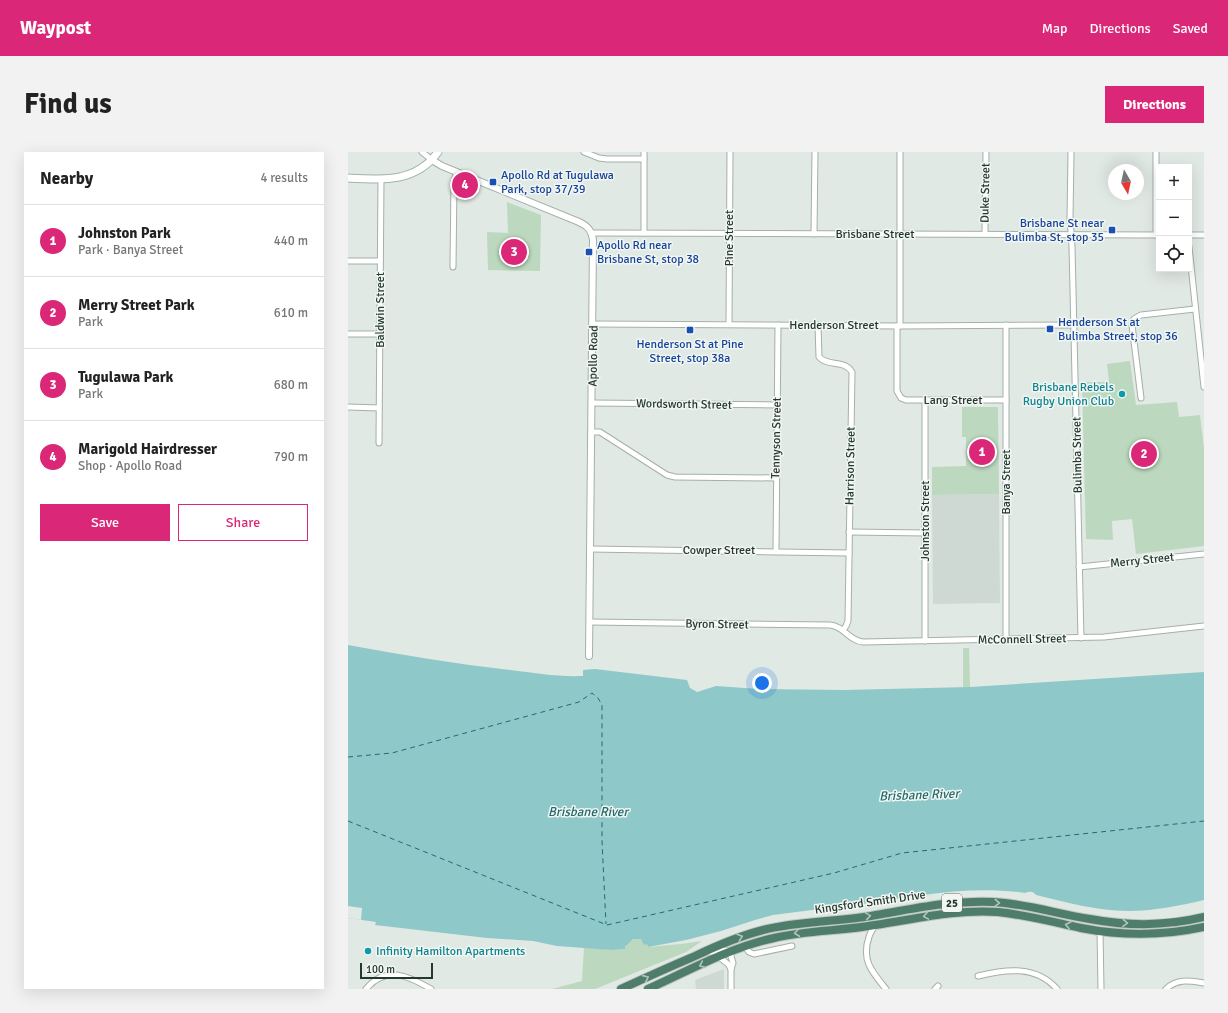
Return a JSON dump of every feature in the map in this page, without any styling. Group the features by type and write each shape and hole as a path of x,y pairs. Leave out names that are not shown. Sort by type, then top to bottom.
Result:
{"highway":[{"name":"Kingsford Smith Drive","path":"621,989 738,937 779,926 803,922 861,918 960,902 1016,904 1090,919 1124,923 1162,923 1204,917"},
{"name":"Kingsford Smith Drive","path":"648,989 746,946 794,933 863,928 937,915 983,912 1026,916 1122,934 1179,932 1204,927"}],"main road":[{"path":"348,178 399,177 412,174 421,170 438,152"}],"street":[{"path":"422,152 442,166 579,222 585,225 592,233"},
{"path":"584,152 599,158 607,159 644,159"},
{"path":"644,152 644,232"},
{"name":"Pine Street","path":"729,324 730,152"},
{"path":"814,234 815,152"},
{"path":"899,326 900,152"},
{"name":"Duke Street","path":"985,233 986,152"},
{"name":"Bulimba Street","path":"1071,152 1070,218 1081,638"},
{"path":"1156,152 1157,200"},
{"path":"453,267 454,181 457,172"},
{"name":"Baldwin Street","path":"379,443 381,178"},
{"name":"Brisbane Street","path":"592,233 985,233 1156,235"},
{"name":"Apollo Road","path":"589,656 593,324 592,233"},
{"path":"1192,235 1204,235"},
{"path":"348,261 380,261"},
{"path":"1191,272 1204,387"},
{"path":"1141,398 1132,325 1134,318 1141,315 1195,309"},
{"name":"Henderson Street","path":"593,324 899,326 1074,325"},
{"name":"Tennyson Street","path":"776,551 778,325"},
{"name":"Harrison Street","path":"818,325 819,357 824,361 846,365 852,372 848,621 843,630"},
{"name":"Banya Street","path":"1006,325 1006,639"},
{"name":"Lang Street","path":"899,326 897,391 901,398 906,400 1006,400"},
{"path":"348,334 380,334"},
{"name":"Johnston Street","path":"925,400 925,641"},
{"name":"Wordsworth Street","path":"592,403 777,405"},
{"path":"348,407 379,408"},
{"path":"592,432 600,432 667,475 675,477 776,478"},
{"path":"849,532 926,533"},
{"name":"Cowper Street","path":"590,549 849,552"},
{"name":"Merry Street","path":"1079,567 1204,554"},
{"name":"Byron Street","path":"590,622 830,625 838,626 843,630"},
{"name":"McConnell Street","path":"843,630 854,640 859,642 1081,638 1119,636 1204,626"},
{"path":"874,926 869,937 866,956 868,964 874,974 886,989"},
{"path":"863,928 869,937"},
{"path":"1100,931 1101,989"},
{"path":"746,946 749,952 754,954 792,946"},
{"path":"704,952 723,950 730,953 733,963 731,970 731,989"},
{"path":"719,957 728,964 731,970"},
{"path":"978,976 1002,970 1026,971 1047,980 1057,989"},
{"path":"366,989 376,980 390,975 410,977 431,989"},
{"path":"1166,989 1170,985 1180,981 1204,983"}],"shaded area":[{"path":"999,494 1000,603 933,604 932,495"},
{"path":"724,969 724,989 696,989 695,980"}],"green space":[{"path":"507,202 541,215 540,271 488,270 487,232 508,233"},
{"path":"1130,361 1136,405 1177,402 1179,417 1200,415 1204,448 1204,546 1136,554 1132,519 1112,521 1113,540 1086,539 1082,382 1109,382 1107,364"},
{"path":"962,407 998,407 999,494 932,495 932,467 966,466 966,437 962,437"},
{"path":"963,648 969,648 970,687 963,688"},
{"path":"633,939 641,939 644,944 647,944 648,947 702,941 686,952 595,989 552,989 582,981 584,947 611,950 625,949 625,945"}],"water":[{"name":"Brisbane River","path":"348,645 490,668 564,676 583,676 583,670 595,669 687,680 690,688 697,692 716,686 759,689 844,690 970,687 1204,672 1204,900 1166,908 1116,911 1082,906 1036,895 1031,892 1025,893 984,890 944,892 862,904 853,903 851,905 773,915 686,940 648,947 647,944 644,945 641,939 633,939 625,946 625,949 611,950 557,946 533,941 487,938 375,925 376,922 348,918"}],"pier":[{"path":"348,906 362,908 361,920 348,918"}],"ferry route":[{"path":"348,757 392,753 579,702 592,693 598,698 602,705 602,841 606,924"},
{"path":"348,821 607,925 834,873 902,853 1204,821"}],"place":[{"name":"Apollo Rd at Tugulawa Park, stop 37/39","path":"493,182"},
{"name":"Marigold Hairdresser","path":"465,185"},
{"name":"Brisbane St near Bulimba St, stop 35","path":"1112,230"},
{"name":"Tugulawa Park","path":"514,252"},
{"name":"Apollo Rd near Brisbane St, stop 38","path":"589,252"},
{"name":"Henderson St at Bulimba Street, stop 36","path":"1050,329"},
{"name":"Henderson St at Pine Street, stop 38a","path":"690,330"},
{"name":"Brisbane Rebels Rugby Union Club","path":"1122,394"},
{"name":"Johnston Park","path":"982,452"},
{"name":"Merry Street Park","path":"1144,454"},
{"name":"Infinity Hamilton Apartments","path":"368,951"}]}
